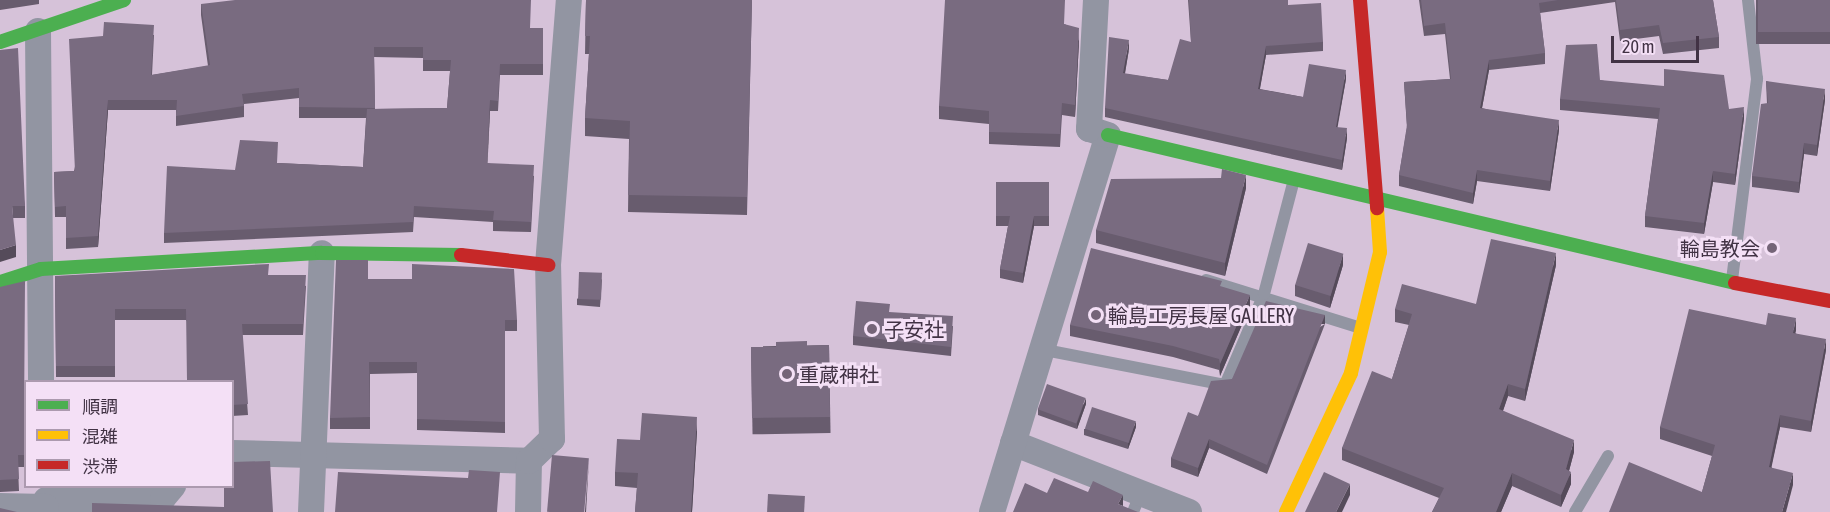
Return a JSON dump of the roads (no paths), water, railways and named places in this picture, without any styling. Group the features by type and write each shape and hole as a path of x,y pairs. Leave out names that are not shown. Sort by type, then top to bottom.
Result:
{"main road":[{"path":"0,42 124,0"},
{"path":"1286,512 1336,408 1363,329 1380,252 1382,228 1375,200 1360,0"},
{"path":"1108,135 1732,284 1830,301"},
{"path":"0,282 41,269 322,253 434,252 548,265"}],"street":[{"path":"528,512 529,461 552,439 548,265 569,0"},
{"path":"992,512 1013,443 1082,248 1108,135 1089,129 1095,0"},
{"path":"38,31 41,380"},
{"path":"311,512 311,455 322,253"},
{"path":"1013,443 1137,502 1189,512"},
{"path":"234,453 529,461"},
{"path":"0,506 46,501 163,498 171,488"}],"lane":[{"path":"1732,284 1757,79 1748,0"},
{"path":"1045,350 1225,386 1264,294 1294,178"},
{"path":"1187,275 1264,294 1363,329"},
{"path":"1575,512 1608,456"}],"place":[{"name":"輪島教会","path":"1772,248"},
{"name":"輪島工房長屋 GALLERY","path":"1096,315"},
{"name":"子安社","path":"872,329"},
{"name":"重蔵神社","path":"787,374"}]}
